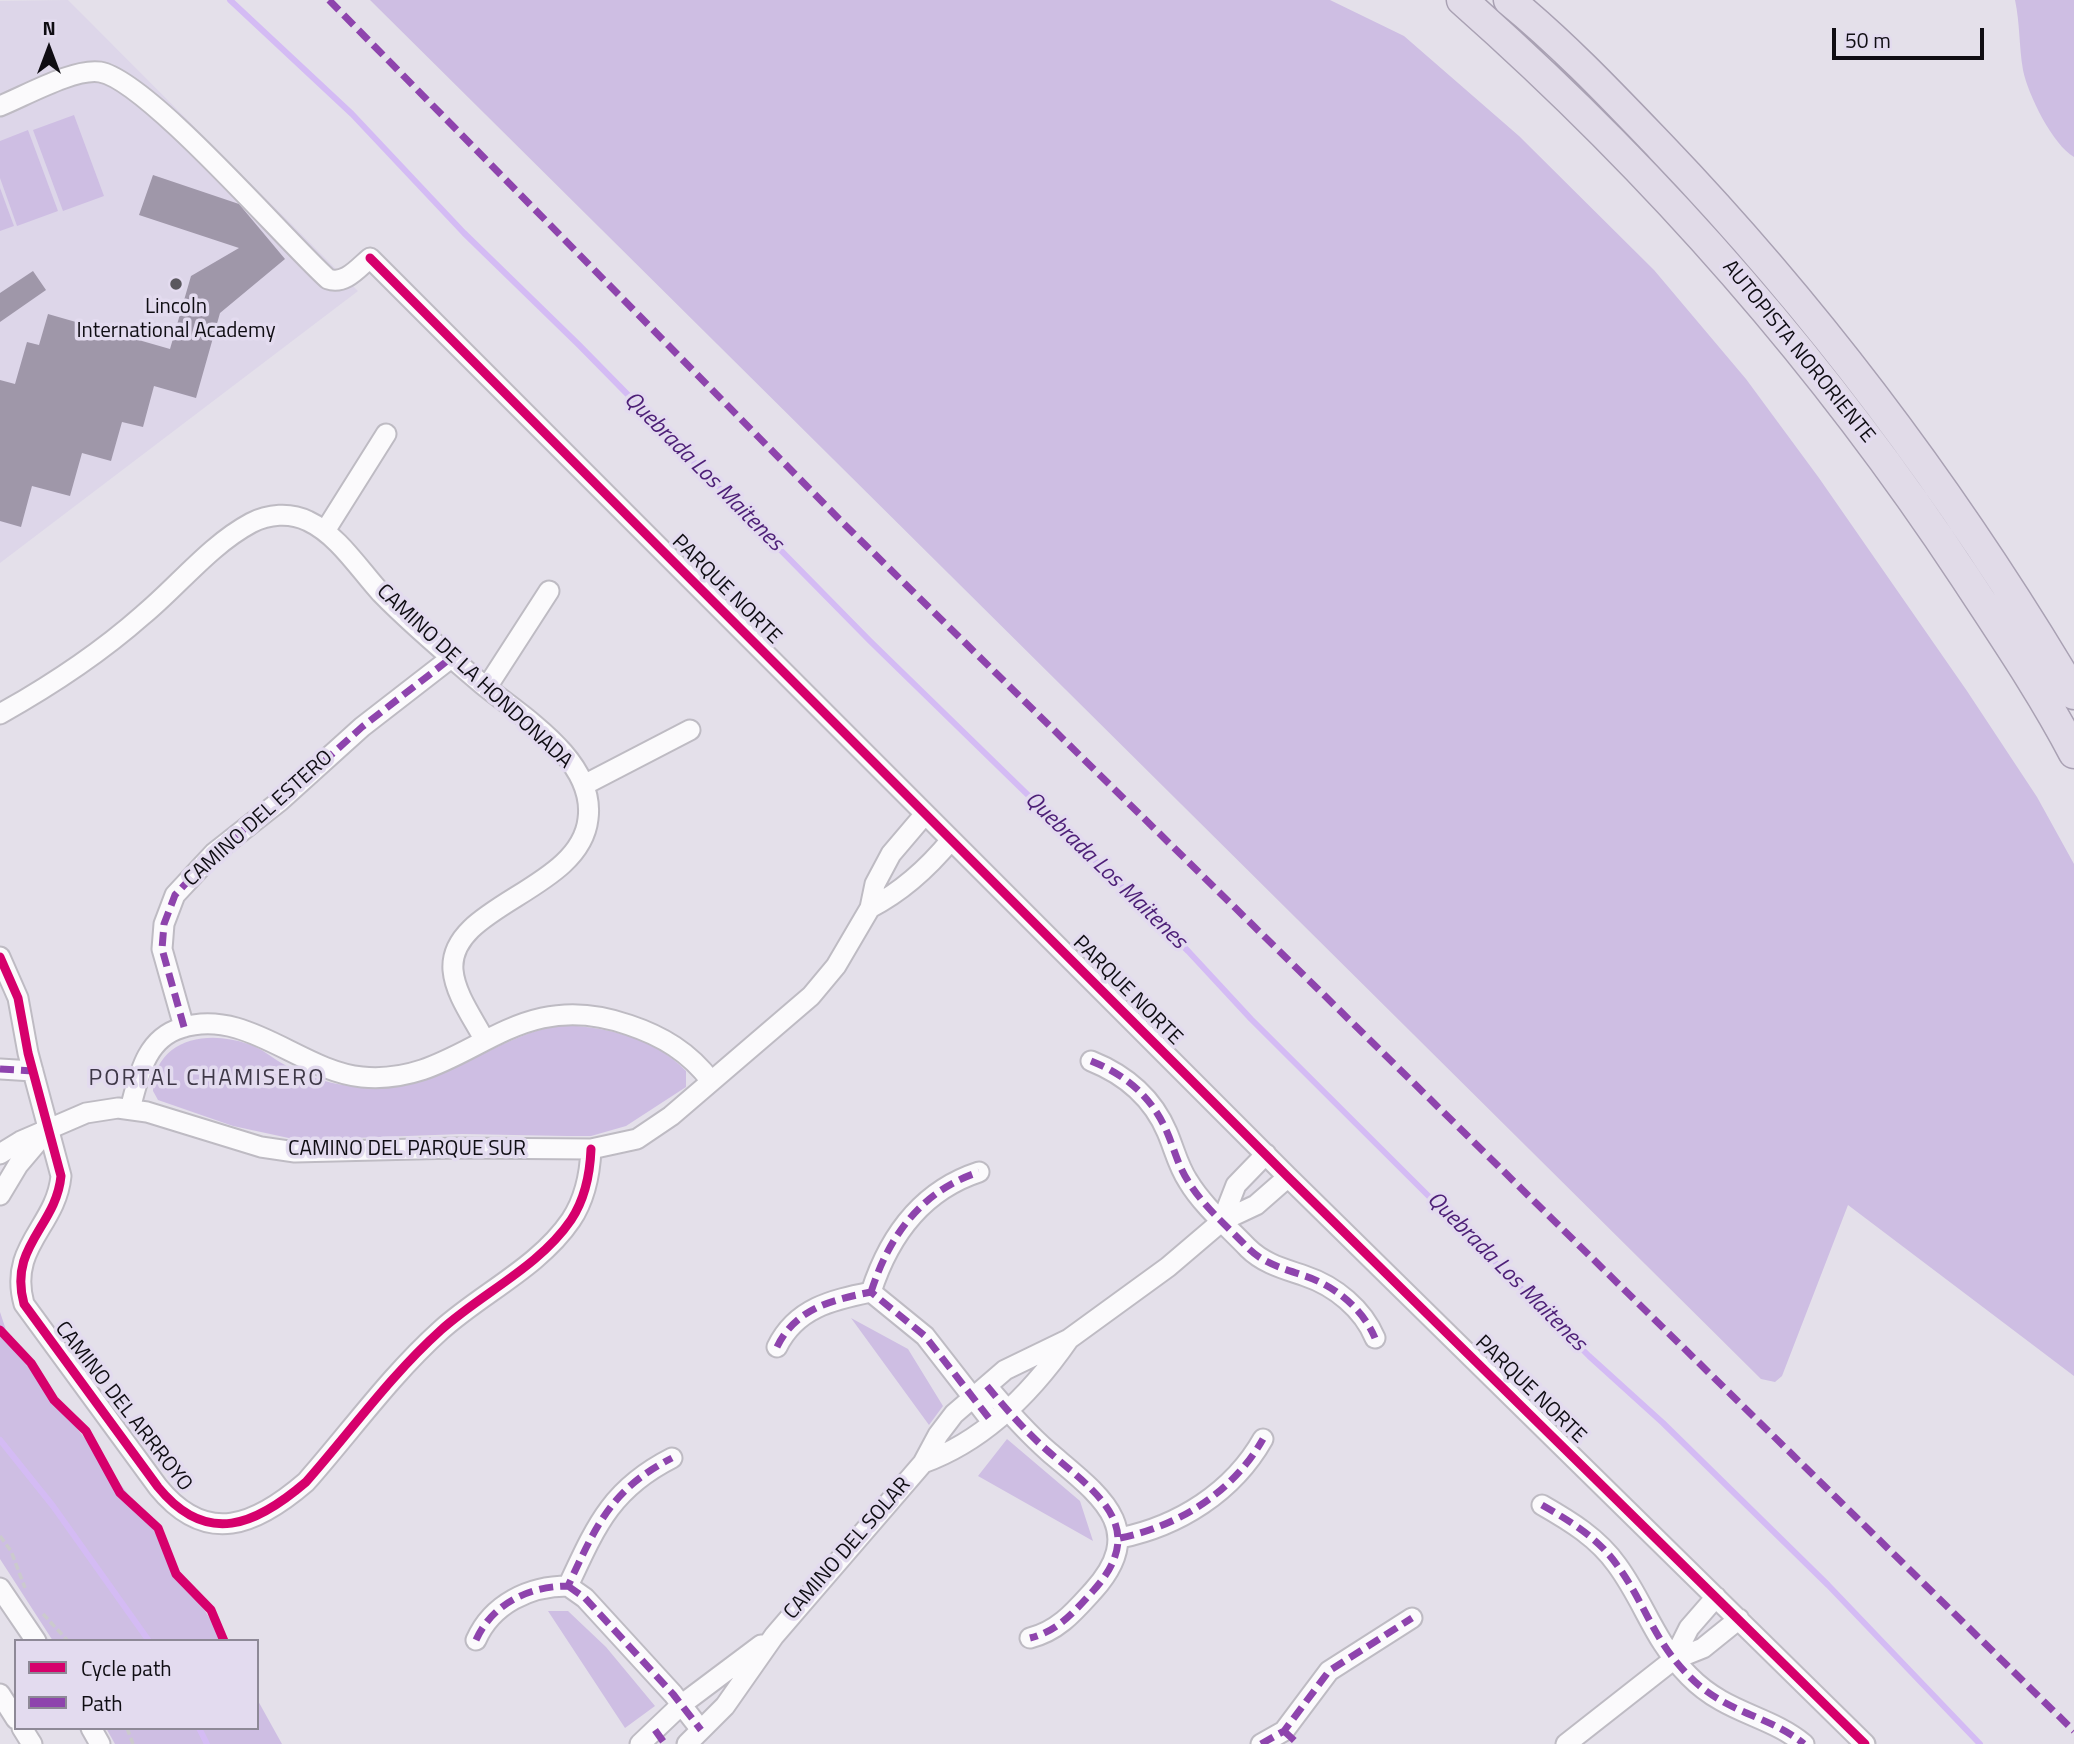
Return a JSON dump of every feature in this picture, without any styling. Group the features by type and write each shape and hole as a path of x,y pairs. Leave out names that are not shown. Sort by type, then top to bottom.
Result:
{"highway":[{"path":"1443,0 1517,48"},
{"name":"AUTOPISTA NORORIENTE","path":"1462,0 1517,48 1630,159 1708,243 1850,413 1979,597 2074,753"},
{"name":"AUTOPISTA NORORIENTE","path":"1512,2 1655,141 1804,307 1891,418 1969,527 2074,694"}],"street":[{"name":"PARQUE NORTE","path":"0,106 83,73 100,72 113,76 149,100 328,279 337,281 346,278 370,258 1288,1177 1865,1744"},
{"path":"325,531 386,434"},
{"name":"CAMINO DE LA HONDONADA","path":"0,714 120,635 219,547 252,522 287,514 308,520 325,531 408,619 564,756 584,785 589,806 588,821 585,835 572,857 484,919 461,940 455,950 453,972 456,983 484,1039"},
{"path":"487,687 549,591"},
{"name":"CAMINO DEL ESTERO","path":"184,1027 166,973 162,949 164,924 175,895 214,853 280,802 362,727 452,658"},
{"path":"584,785 690,730"},
{"path":"870,908 883,866 925,814"},
{"path":"870,908 909,884 951,839"},
{"name":"CAMINO DEL PARQUE SUR","path":"0,1154 86,1113 130,1108 261,1147 295,1152 457,1148 591,1149 622,1144 649,1132 811,996 836,966 870,908"},
{"name":"CAMINO DEL ARRROYO","path":"0,957 18,998 33,1071 60,1165 60,1185 21,1264 20,1291 24,1304 36,1325 166,1497 197,1520 222,1524 248,1521 265,1513 306,1482 420,1349 464,1310 551,1243 573,1218 588,1179 591,1149"},
{"path":"130,1108 152,1048 163,1036 184,1027 223,1026 248,1032 318,1067 367,1078 399,1076 422,1070 518,1024 547,1016 602,1017 640,1029 673,1044 696,1062 711,1080"},
{"path":"1091,1061 1124,1077 1149,1101 1159,1116 1190,1184 1259,1258 1322,1283 1344,1298 1366,1321 1375,1338"},
{"path":"0,1069 33,1071"},
{"path":"0,1195 18,1165 49,1129"},
{"name":"CAMINO DEL SOLAR","path":"1222,1221 1236,1185 1266,1154"},
{"path":"871,1292 889,1247 915,1211 940,1189 979,1172"},
{"name":"CAMINO DEL SOLAR","path":"568,1586 585,1598 681,1705 694,1737 725,1706 774,1636 923,1464 945,1425 980,1392 1017,1362 1069,1339 1168,1267 1222,1221 1256,1205 1288,1177"},
{"path":"777,1346 787,1329 810,1309 871,1292"},
{"path":"871,1292 925,1336 1000,1416 1090,1485 1110,1511 1120,1538 1117,1556 1106,1577 1062,1624 1030,1638"},
{"name":"CAMINO DEL SOLAR","path":"923,1464 962,1445 1000,1416 1040,1378 1069,1339"},
{"path":"1120,1538 1158,1528 1201,1505 1246,1465 1263,1439"},
{"path":"476,1640 488,1619 504,1604 542,1587 568,1586 591,1534 610,1505 640,1476 673,1458"},
{"path":"1542,1505 1592,1539 1615,1562 1651,1629 1673,1660 1707,1693 1729,1707 1786,1731 1804,1744"},
{"path":"0,1588 35,1639"},
{"path":"1673,1660 1681,1639 1716,1597"},
{"path":"1261,1744 1291,1737 1329,1671 1412,1618"},
{"path":"1566,1744 1673,1660 1713,1642 1739,1619"},
{"name":"CAMINO DEL SOLAR","path":"653,1740 681,1705 774,1636"},
{"path":"0,1694 14,1716"}],"path":[{"path":"0,1536 14,1558 26,1589"},
{"path":"38,1608 66,1639"}],"shaded area":[{"name":"Lincoln International Academy","path":"68,0 358,291 0,563 0,1"},
{"path":"370,0 1330,0 1404,36 1519,136 1654,270 1746,379 1819,478 1967,691 2037,797 2074,864 2074,1376 1848,1205 1782,1376 1775,1382 1761,1379"},
{"path":"2015,0 2074,0 2074,157 2050,131 2030,92 2023,70"},
{"path":"74,115 104,196 63,211 33,130"},
{"path":"28,130 58,211 17,226 0,178 0,141"},
{"path":"0,188 14,226 0,231"},
{"path":"563,1025 596,1028 645,1042 660,1050 686,1071 686,1087 626,1126 591,1136 462,1134 298,1140 233,1126 158,1100 153,1091 156,1073 162,1060 173,1049 200,1039 216,1038 248,1044 294,1070 325,1081 350,1086 385,1087 439,1074 520,1037"},
{"path":"0,1312 10,1342 145,1516 223,1639 52,1639 0,1559"},
{"path":"851,1318 908,1349 943,1406 929,1425"},
{"path":"1007,1439 1080,1501 1093,1541 978,1476"},
{"path":"548,1611 568,1611 606,1647 655,1706 625,1728"},
{"path":"259,1703 282,1744 115,1744 107,1730 259,1730"}],"building":[{"path":"153,175 239,204 285,259 220,313 196,398 154,386 143,427 122,422 111,461 82,453 70,496 32,486 21,527 0,521 0,380 15,384 27,342 39,345 48,314 170,349 191,276 239,248 139,215"},
{"path":"33,271 46,290 0,322 0,293"}],"waterway":[{"name":"Quebrada Los Maitenes","path":"230,0 352,114 464,233 579,345 870,641 1188,951 1251,1019 1589,1356 1663,1423 1828,1585 1980,1744"},
{"path":"0,1440 53,1506 148,1639"},
{"path":"200,1730 207,1744"}],"marked path":[{"path":"329,0 843,523 2074,1731"},
{"path":"184,1027 162,949 164,924 175,895 214,853 280,801 362,727 451,658"},
{"path":"1091,1061 1116,1073 1146,1098 1161,1119 1181,1169 1194,1190 1254,1254 1316,1280 1337,1292 1363,1317 1375,1338"},
{"path":"0,1069 33,1071"},
{"path":"871,1292 887,1252 910,1218 940,1191 979,1172"},
{"path":"777,1347 794,1323 816,1308 871,1292 925,1336 992,1422"},
{"path":"987,1386 1032,1436 1099,1498 1111,1514 1117,1530 1117,1549 1109,1569 1093,1591 1057,1626 1030,1638"},
{"path":"1120,1538 1163,1525 1202,1504 1236,1475 1263,1439"},
{"path":"476,1640 492,1616 513,1600 539,1589 568,1586 597,1527 620,1496 651,1470 672,1458"},
{"path":"1542,1505 1583,1531 1609,1555 1627,1579 1666,1649 1703,1689 1732,1707 1791,1734 1804,1744"},
{"path":"568,1586 585,1598 673,1694 701,1730"},
{"path":"1261,1744 1284,1731 1329,1671 1412,1618"},
{"path":"655,1730 665,1744"},
{"path":"1284,1731 1298,1744"}],"cycle path":[{"path":"370,258 1288,1177 1865,1744"},
{"path":"0,957 18,998 28,1053 61,1176 51,1209 27,1251 22,1267 24,1304 158,1487 176,1506 195,1518 213,1523 232,1523 250,1518 269,1509 306,1482 422,1348 457,1317 527,1266 558,1237 576,1212 583,1195 591,1149"},
{"path":"0,1330 31,1363 54,1400 86,1431 120,1493 158,1528 176,1574 211,1610 223,1639"}],"place":[{"name":"Lincoln International Academy","path":"176,284"}],"district":[{"name":"PORTAL CHAMISERO","path":"207,1079"}]}
